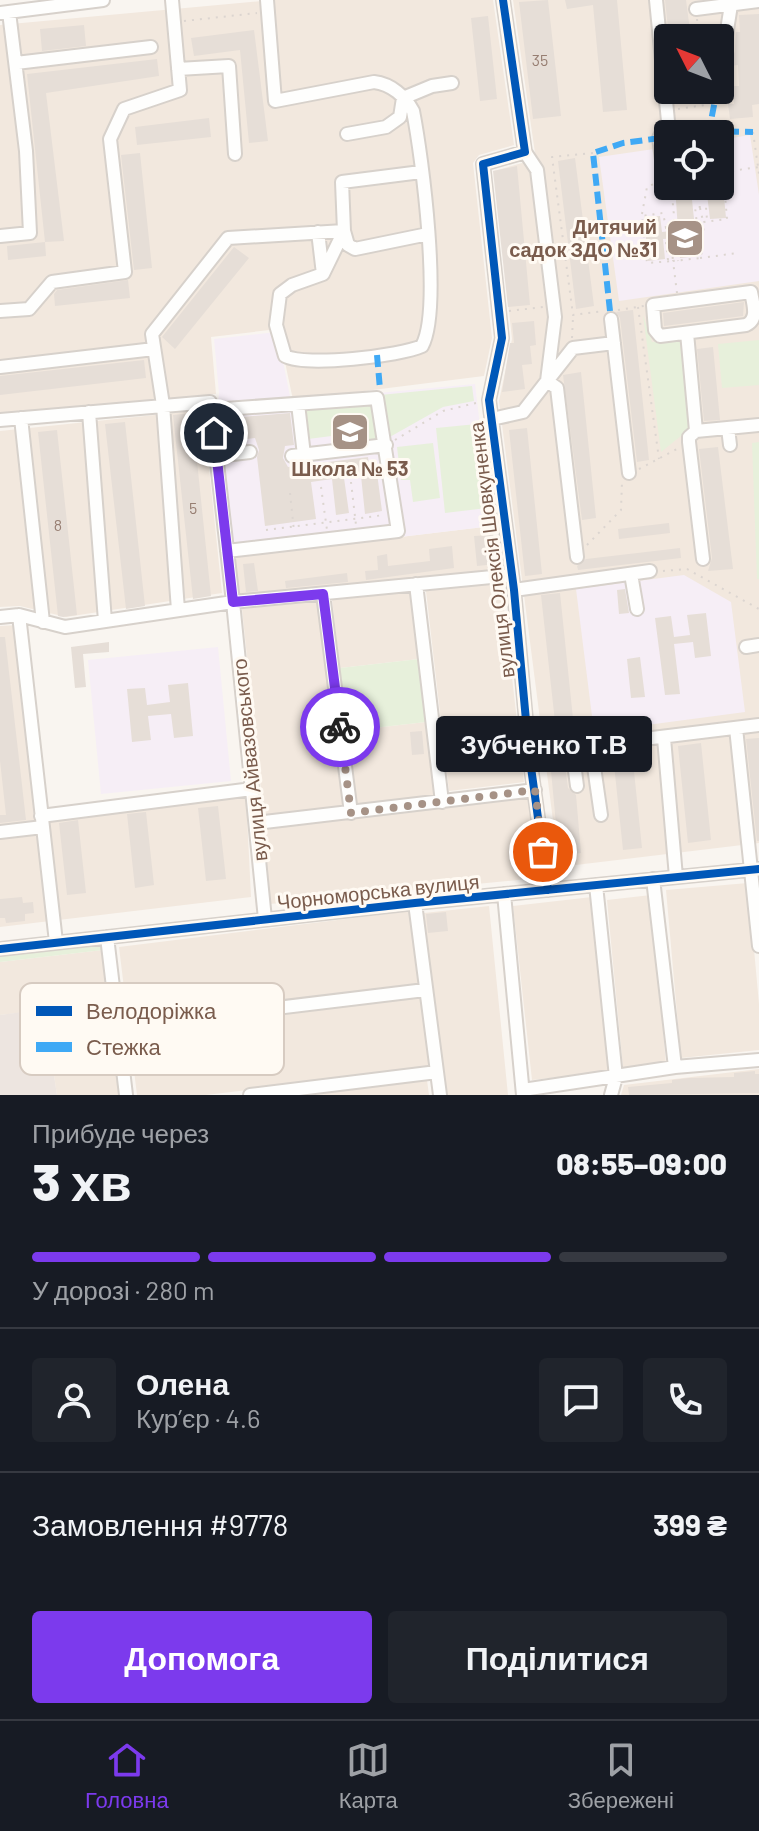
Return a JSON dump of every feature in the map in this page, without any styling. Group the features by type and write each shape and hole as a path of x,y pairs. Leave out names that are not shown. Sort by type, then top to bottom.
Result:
{"street":[{"path":"0,236 30,233 26,151 16,63 5,13 103,0"},
{"path":"0,311 29,309 52,282 125,272 110,139 124,109 180,90 172,0"},
{"path":"503,0 525,152 537,170 555,317 547,381"},
{"path":"656,0 668,120"},
{"path":"267,1 275,101 374,82 387,84 413,111 431,281 426,338 419,348 310,361 285,356 276,325 280,294 292,285 323,274 344,231"},
{"path":"696,9 759,1"},
{"path":"728,24 731,5"},
{"path":"16,63 151,47"},
{"path":"178,69 229,66 235,154"},
{"path":"403,98 432,86 452,83"},
{"path":"347,134 370,132 395,123 403,111 403,98"},
{"name":"вулиця Олексія Шовкуненка","path":"525,152 483,164 502,338 489,400 514,590 529,753 548,890"},
{"path":"351,248 345,241 342,182 421,172"},
{"path":"178,610 163,405 152,334 228,238 344,231"},
{"path":"318,232 323,274"},
{"path":"336,250 360,249 428,234"},
{"path":"751,292 755,317 752,322 687,333 657,334 653,305 751,292"},
{"path":"611,319 629,473"},
{"path":"687,333 693,436 689,469 703,559"},
{"path":"492,419 523,412 573,348 614,343"},
{"path":"0,367 154,349"},
{"path":"547,381 557,388 577,557"},
{"path":"0,420 163,405 298,404 377,398 398,531 227,551"},
{"path":"298,404 298,455 386,445"},
{"name":"вулиця Айвазовського","path":"210,406 265,919"},
{"path":"89,412 105,621"},
{"path":"21,418 43,622"},
{"path":"693,436 759,425"},
{"path":"728,428 730,445"},
{"path":"216,456 250,452"},
{"path":"514,590 650,571"},
{"path":"631,574 637,609"},
{"path":"0,617 19,615 65,627 233,602 512,575"},
{"path":"416,584 442,802"},
{"path":"323,594 351,813"},
{"path":"19,615 56,942"},
{"path":"529,753 759,725"},
{"path":"736,728 755,870 759,946"},
{"path":"664,738 676,877"},
{"path":"591,746 601,815"},
{"path":"572,748 577,786"},
{"path":"0,832 42,821 252,789"},
{"path":"256,823 535,790"},
{"name":"Чорноморська вулиця","path":"0,949 415,903 755,870"},
{"path":"653,879 675,1067"},
{"path":"596,885 616,1077 611,1095"},
{"path":"504,894 523,1092 675,1067 759,1060"},
{"path":"415,903 440,1095"},
{"path":"107,937 113,983"},
{"path":"284,1007 425,990"},
{"path":"250,1095 437,1072"},
{"path":"124,1075 126,1095"}],"path":[{"path":"174,22 257,13 267,1"},
{"path":"678,109 705,104"},
{"path":"753,132 759,174"},
{"path":"571,337 573,315 552,157 593,153"},
{"path":"734,170 758,167"},
{"path":"654,186 647,187 642,216 647,263 738,253"},
{"path":"642,216 663,213 666,228 675,226 670,200"},
{"path":"706,222 727,219 725,200"},
{"path":"695,207 706,207 701,258 695,207"},
{"path":"700,207 706,222"},
{"path":"668,262 666,242 675,240 678,261"},
{"path":"671,241 677,293"},
{"path":"499,312 571,302"},
{"path":"573,315 653,305"},
{"path":"638,307 660,460"},
{"path":"386,445 443,411 489,400"},
{"path":"577,557 621,510 622,479 660,460 693,436"},
{"path":"351,482 355,519"},
{"path":"321,487 326,522"},
{"path":"290,493 294,526"},
{"path":"266,530 385,515"},
{"path":"650,571 687,569 759,609"}],"shaded area":[{"path":"272,0 493,0 514,145 479,155 473,163 492,338 484,376 293,400 278,329 211,337 216,394 0,414 0,25"},
{"path":"513,0 759,0 759,843 559,867 499,401 512,339 494,171 529,161 535,153"},
{"name":"Дитячий садок ЗДО №31","path":"750,135 759,195 759,281 619,301 599,157 654,149 654,200 734,200 734,138"},
{"name":"Школа № 53","path":"277,332 291,401 475,384 492,526 234,557 217,412 219,393 214,339"},
{"path":"203,410 222,593 66,617 20,606 0,607 0,431"},
{"path":"492,526 499,572 238,598 234,557"},
{"path":"684,575 731,602 745,712 594,732 576,589"},
{"path":"501,582 524,782 449,791 426,591"},
{"path":"411,590 419,659 340,668 332,599"},
{"path":"320,601 347,808 264,819 242,609"},
{"path":"18,625 38,821 246,795 251,897 0,927 0,626"},
{"path":"218,647 231,781 101,794 88,660"},
{"path":"426,722 435,797 355,806 347,731"},
{"path":"528,796 538,878 270,904 264,829"},
{"path":"748,883 759,1004 759,1050 681,1058 666,890"},
{"path":"651,895 666,1064 623,1068 607,900"},
{"path":"592,897 612,1071 532,1080 513,906"},
{"path":"489,906 508,1095 445,1095 424,913"},
{"path":"411,911 420,985 284,1002 284,983 123,983 119,947"},
{"path":"103,950 107,983 20,983 20,1013 0,1015 0,962"},
{"path":"420,995 429,1068 206,1095 137,1095 134,1075 284,1075 284,1012"},
{"path":"20,1012 20,1075 54,1075 57,1095 0,1095 0,1015"},
{"path":"759,1069 759,1095 621,1095 624,1085"},
{"path":"54,1075 118,1075 120,1095 57,1095"},
{"path":"427,1080 429,1095 298,1095"}],"green space":[{"path":"643,315 652,342 684,338 692,427 661,452"},
{"path":"759,340 759,385 722,388 718,344"},
{"path":"472,386 474,401 443,407 388,438 380,395"},
{"path":"373,404 382,443 368,443 363,432 308,439 306,410"},
{"path":"477,424 487,508 445,513 436,428"},
{"path":"759,442 759,579 757,579 752,443"},
{"path":"433,443 440,498 413,502 410,480 401,480 397,447"},
{"path":"419,659 426,722 347,731 340,668"},
{"path":"101,942 103,950 0,962 0,954"}],"building":[{"path":"548,0 561,116 533,119 519,2"},
{"path":"565,0 617,0 627,110 603,112 593,5 567,9"},
{"path":"665,0 686,0 689,24 668,24"},
{"path":"759,14 759,104 752,105 753,117 730,119 728,104 734,104 734,86 739,86 734,54 736,32 740,32 739,15"},
{"path":"488,16 497,99 480,101 471,18"},
{"path":"84,25 86,46 42,51 40,29"},
{"path":"254,30 268,141 249,143 240,50 194,56 191,38"},
{"path":"157,59 159,76 46,93 64,241 45,242 27,74"},
{"path":"209,118 211,137 137,145 135,127"},
{"path":"140,153 152,268 134,270 121,155"},
{"path":"575,158 594,306 576,309 558,161"},
{"path":"517,166 530,305 508,307 493,171"},
{"path":"676,200 692,200 698,256 680,258 678,238 663,239 665,259 648,261 644,217 660,216 662,232 678,230"},
{"path":"708,200 724,200 726,218 710,219"},
{"path":"45,242 46,256 8,260 7,246"},
{"path":"234,247 249,258 175,349 162,337"},
{"path":"128,280 130,298 55,306 54,294 57,290"},
{"path":"744,302 743,316 664,326 663,313"},
{"path":"633,310 649,460 637,462 620,318 616,312"},
{"path":"534,321 536,345 530,346 532,364 522,365 525,389 502,392 510,343 514,343 512,323"},
{"path":"713,347 720,420 704,421 697,349"},
{"path":"144,360 146,378 0,395 0,376"},
{"path":"581,372 596,518 582,520 563,375"},
{"path":"192,413 211,596 193,599 173,415"},
{"path":"290,413 294,445 285,446 283,458 288,467 368,457 370,474 377,473 382,511 365,514 361,476 344,478 349,513 336,515 332,479 311,482 316,519 265,526 257,457 259,450 255,438 231,441 228,418"},
{"path":"125,422 145,606 126,609 105,424"},
{"path":"527,428 542,574 525,576 509,430"},
{"path":"57,430 77,615 63,617 58,616 38,432"},
{"path":"718,447 733,569 708,571 712,558 699,449"},
{"path":"669,523 670,533 619,539 618,529"},
{"path":"493,535 496,564 477,566 474,536"},
{"path":"452,546 454,568 366,580 365,571 378,570 377,556 387,554 388,566 430,561 429,549"},
{"path":"680,548 681,558 578,570 577,566 586,559"},
{"path":"254,563 258,591 246,592 243,564"},
{"path":"347,573 348,582 286,588 285,581"},
{"path":"625,589 629,613 619,614 617,590"},
{"path":"560,593 575,738 557,740 541,595"},
{"path":"706,613 711,656 695,658 693,642 674,644 680,694 665,695 655,618 671,616 674,637 690,635 687,615"},
{"path":"0,637 5,637 26,820 0,823 0,815 6,815 0,761"},
{"path":"109,642 109,652 83,654 86,687 75,688 71,647"},
{"path":"640,657 645,697 631,698 627,659"},
{"path":"188,683 193,736 174,738 171,714 148,716 151,740 132,742 127,689 145,688 147,705 170,702 168,685"},
{"path":"422,731 424,754 412,755 410,732"},
{"path":"759,738 759,841 757,841 746,739"},
{"path":"701,743 711,840 688,843 678,746"},
{"path":"632,752 642,848 623,850 613,755"},
{"path":"564,758 568,788 576,795 581,853 559,856 550,760"},
{"path":"218,806 226,879 206,881 198,808"},
{"path":"146,812 154,885 135,888 127,814"},
{"path":"78,820 86,893 67,895 59,823"},
{"path":"22,897 23,903 33,902 34,913 25,914 25,921 6,923 5,918 0,918 0,899"},
{"path":"446,912 448,931 428,933 426,914"},
{"path":"755,1071 759,1074 759,1093 629,1095 628,1087 672,1083 672,1080 689,1078 734,1077 734,1073"}],"marked path":[{"path":"711,120 714,104"},
{"path":"734,132 753,132"},
{"path":"610,311 593,153 623,143 654,139"},
{"path":"377,355 380,389"}],"cycle path":[{"path":"503,0 525,152 483,164 502,338 489,400 514,590 529,753 548,890"},
{"path":"0,949 759,869"}],"way so far":[{"path":"340,727 351,813 535,790 543,852"}],"place":[{"name":"Дитячий садок ЗДО №31","path":"685,238"},
{"name":"Школа № 53","path":"350,432"},
{"name":"Зубченко Т.В","path":"543,852"}],"route":[{"path":"214,433 233,602 323,594 340,727"}]}
